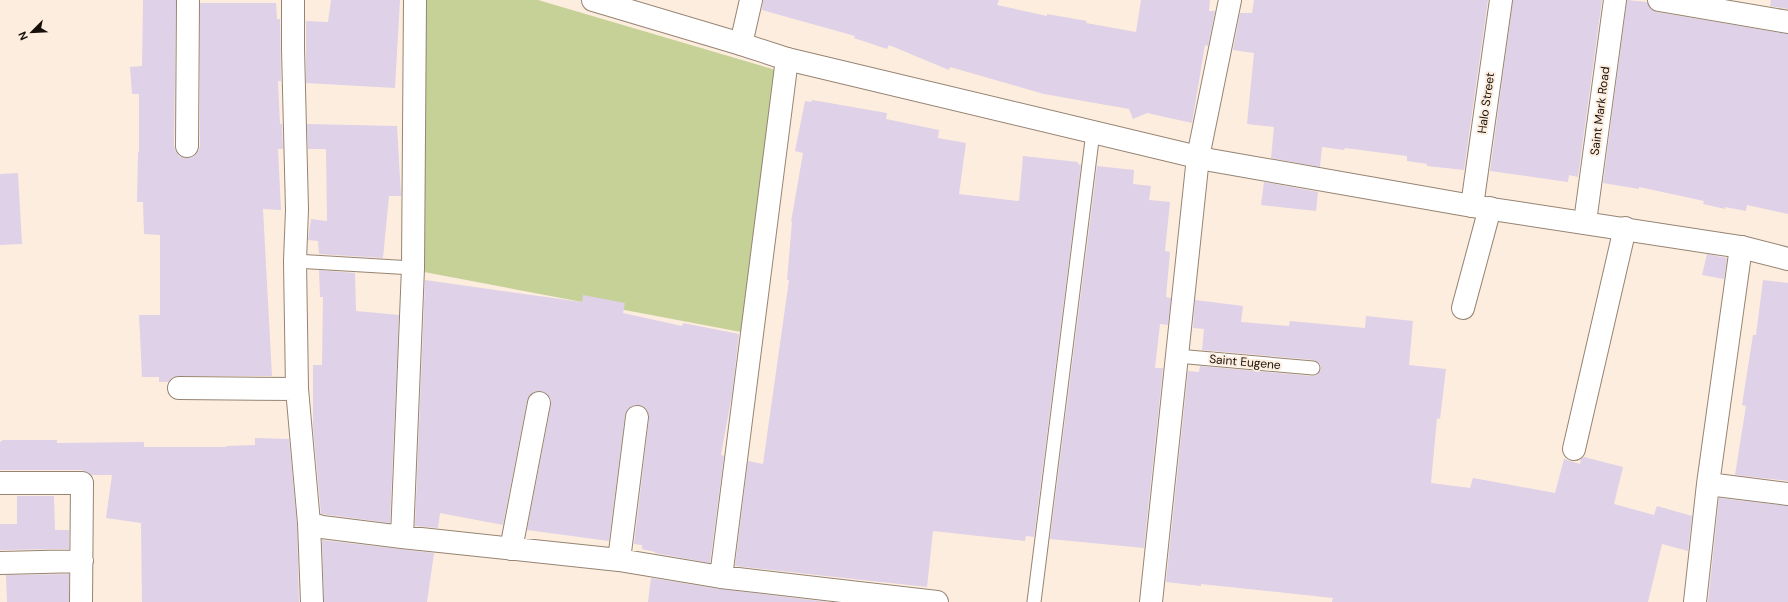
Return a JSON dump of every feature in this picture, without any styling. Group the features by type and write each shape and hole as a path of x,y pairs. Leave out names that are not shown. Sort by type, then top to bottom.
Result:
{"street":[{"path":"187,146 188,0"},
{"path":"293,0 297,210 295,262 297,389 309,523 312,602"},
{"path":"402,537 413,268 415,0"},
{"path":"593,0 627,5 787,59 1198,157 1481,207 1741,247 1788,259"},
{"path":"741,44 751,0"},
{"path":"1151,602 1198,157 1230,0"},
{"name":"Halo Street","path":"1463,308 1481,207 1501,0"},
{"name":"Saint Mark Road","path":"1585,222 1614,0"},
{"path":"1659,0 1788,22"},
{"path":"721,577 787,59"},
{"path":"1574,449 1624,228"},
{"path":"1695,602 1708,484 1741,247"},
{"path":"179,388 297,389"},
{"path":"511,549 539,403"},
{"path":"619,560 636,417"},
{"path":"0,483 82,483 81,602"},
{"path":"1708,484 1788,494"},
{"path":"309,523 322,527 619,560 721,577 937,602"},
{"path":"0,563 82,562"}],"lane":[{"path":"1034,602 1093,132"},
{"path":"295,262 413,268"},
{"name":"Saint Eugene","path":"1177,356 1313,368"}],"green space":[{"path":"408,0 538,0 776,70 741,332 408,269"}],"building":[{"path":"143,0 176,0 174,146 180,157 187,158 193,157 198,152 200,146 200,3 276,3 277,19 280,19 281,81 278,81 283,149 278,149 281,210 263,209 272,376 179,376 173,377 168,382 159,382 159,377 142,377 139,315 160,315 160,235 144,234 143,202 137,202 139,94 132,94 130,67 142,66"},
{"path":"331,0 400,0 395,88 306,83 306,21 328,22"},
{"path":"763,0 999,0 997,5 1047,16 1047,14 1087,21 1086,23 1136,32 1141,0 1210,0 1209,11 1215,11 1208,46 1205,45 1192,123 1147,113 1133,119 1129,109 1044,94 950,67 949,70 889,45 887,49 854,38 855,36 762,10"},
{"path":"1254,0 1488,0 1464,170 1427,166 1427,164 1407,161 1407,156 1345,148 1344,150 1322,147 1320,167 1271,158 1274,127 1247,124 1254,53 1233,50 1240,13 1252,13"},
{"path":"1513,0 1602,0 1578,177 1569,175 1568,182 1490,171"},
{"path":"1627,0 1647,2 1651,9 1657,12 1788,34 1788,214 1747,205 1746,211 1725,207 1725,209 1703,204 1704,201 1639,187 1639,189 1603,183"},
{"path":"1771,0 1788,0 1788,9 1770,6"},
{"path":"812,100 887,113 886,119 939,130 938,138 966,143 959,194 1019,201 1023,156 1078,162 1078,164 1081,165 1034,537 1026,536 1025,541 933,531 927,587 735,566 748,461 763,464 789,280 787,280 791,222 803,153 795,151 805,101 811,102"},
{"path":"307,124 397,126 401,196 389,196 383,258 319,254 318,241 308,240 311,219 327,221 326,149 308,149"},
{"path":"1097,166 1134,170 1133,184 1151,186 1149,200 1170,202 1165,251 1170,252 1166,297 1171,298 1168,325 1160,324 1155,368 1163,368 1144,548 1050,539"},
{"path":"18,173 22,244 0,245 0,174"},
{"path":"1264,182 1318,192 1316,211 1261,205"},
{"path":"1707,254 1727,258 1724,279 1702,275"},
{"path":"319,270 355,273 356,311 399,315 390,523 321,514 313,427 313,365 322,365 323,297 320,297"},
{"path":"425,280 582,302 583,295 625,303 623,313 682,326 683,323 739,334 732,394 721,455 724,456 710,563 655,553 642,549 642,545 634,544 649,419 648,412 644,407 639,405 632,406 627,410 625,415 609,541 527,530 551,405 551,399 547,394 541,391 535,391 530,395 527,401 503,525 440,513 438,528 415,526"},
{"path":"1763,280 1788,283 1788,481 1735,475 1746,406 1742,405 1753,335 1756,335"},
{"path":"1195,300 1243,306 1241,322 1289,326 1290,321 1365,328 1366,316 1413,321 1409,365 1446,369 1440,419 1437,418 1431,483 1470,488 1473,478 1555,493 1564,459 1580,464 1581,459 1584,457 1623,467 1614,504 1654,515 1657,506 1692,516 1688,551 1662,544 1648,602 1332,602 1333,598 1201,584 1201,586 1166,582 1188,371 1199,372 1200,366 1312,376 1317,375 1321,369 1320,364 1314,360 1202,350 1204,329 1193,328"},
{"path":"255,438 289,439 297,524 299,602 142,602 141,523 106,518 112,475 91,475 82,470 0,470 0,442 3,440 57,440 57,443 144,442 144,447 226,447 255,445"},
{"path":"17,496 54,496 55,530 69,530 69,549 0,550 0,524 17,524"},
{"path":"1719,498 1788,506 1788,602 1708,602"},
{"path":"322,540 434,553 427,602 324,602"},
{"path":"69,574 69,602 7,602 6,575"},
{"path":"651,578 720,589 828,602 648,602"}]}
